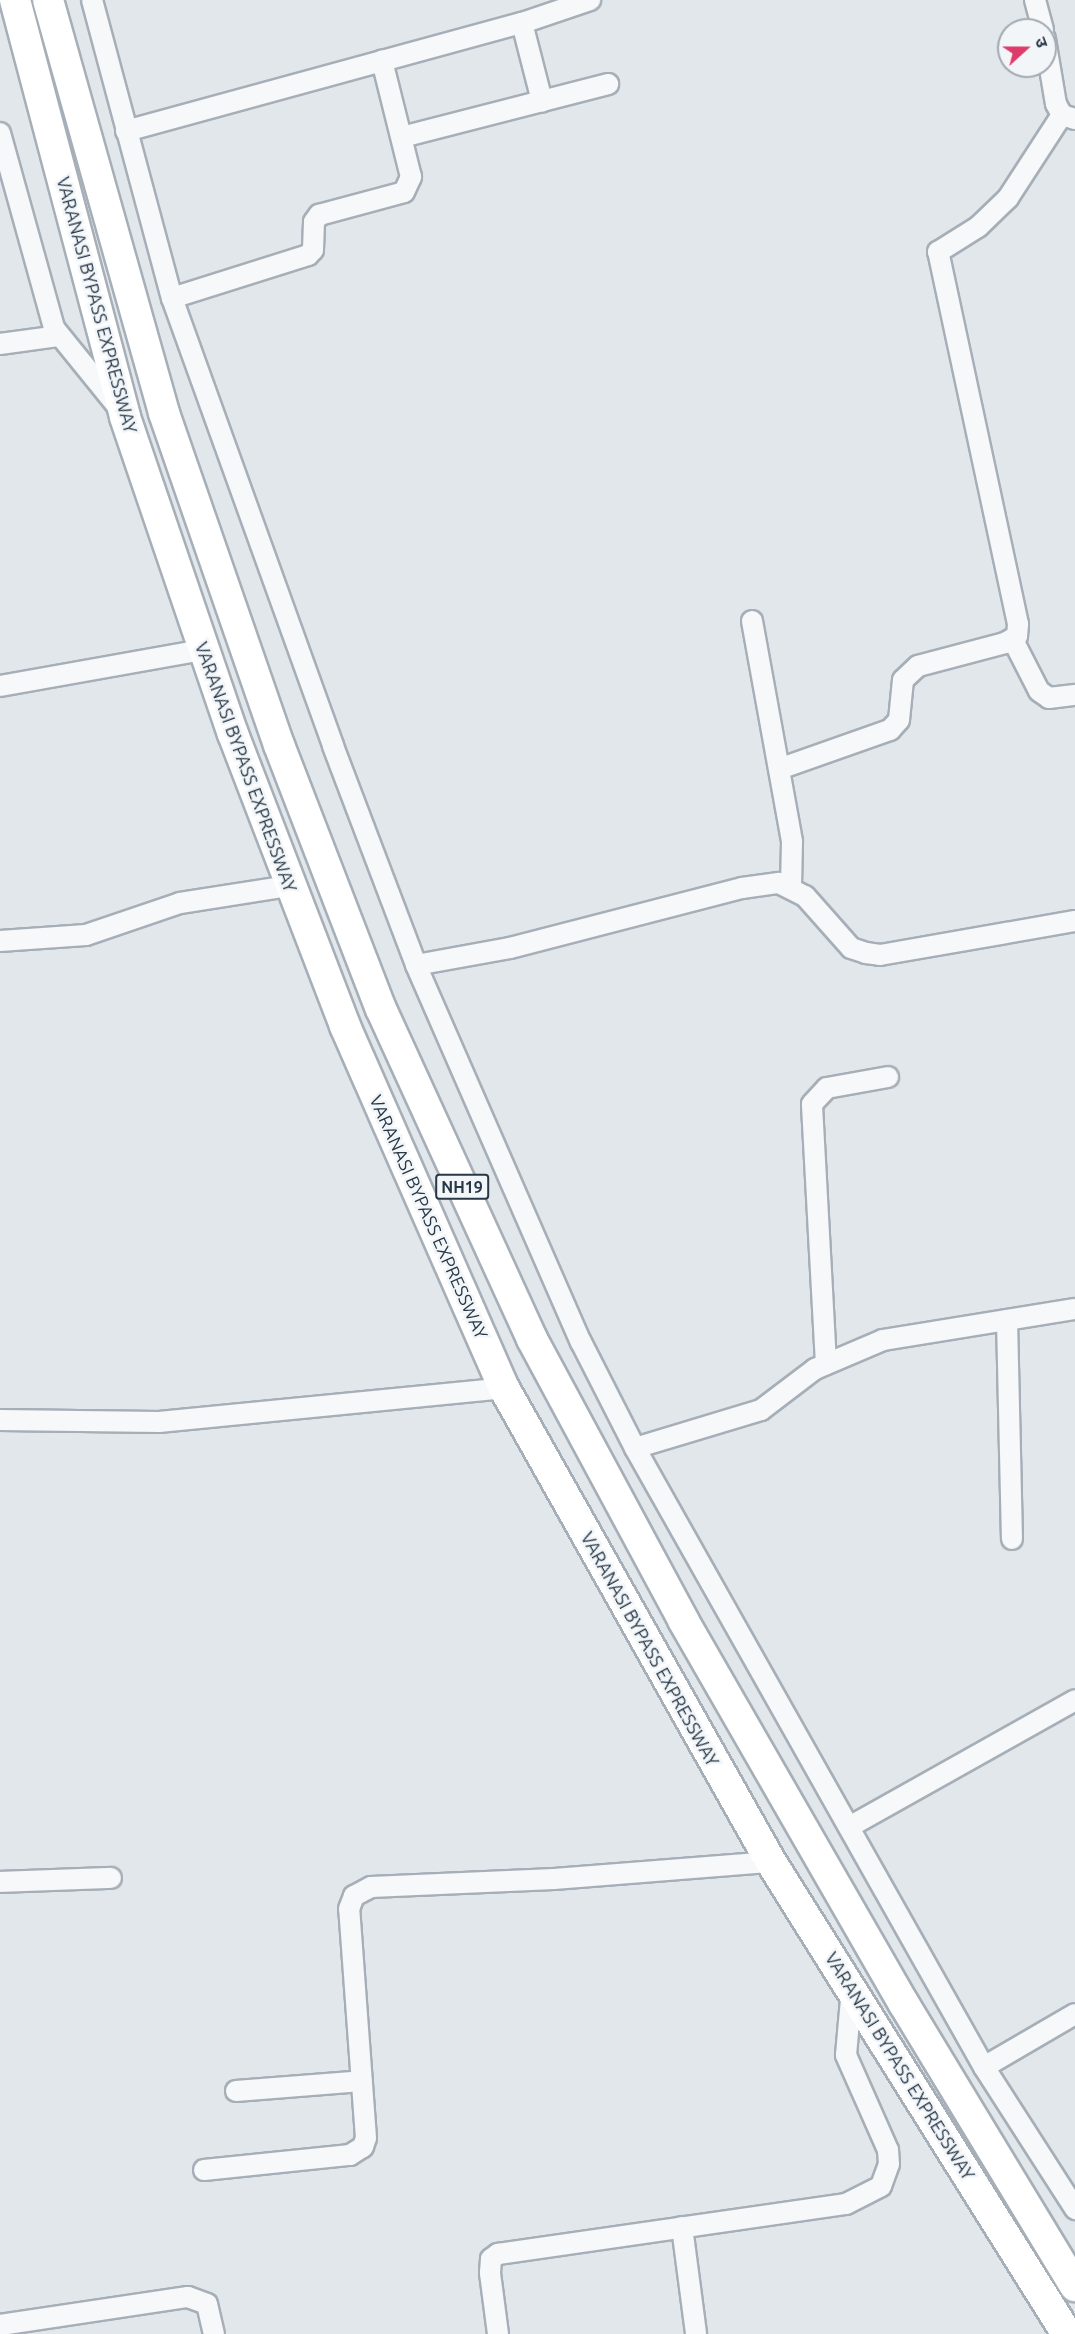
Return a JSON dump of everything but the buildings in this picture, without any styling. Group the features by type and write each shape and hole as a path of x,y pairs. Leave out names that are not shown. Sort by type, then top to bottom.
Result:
{"highway":[{"name":"VARANASI BYPASS EXPRESSWAY","path":"15,0 125,417 204,650 288,886 354,1047 504,1388 771,1862 1067,2334"},
{"name":"VARANASI BYPASS EXPRESSWAY","path":"48,0 164,413 279,745 381,1009 532,1339 683,1620 904,2004 1075,2286"}],"street":[{"path":"92,0 172,298 416,965 581,1342 635,1448 984,2067 1075,2209"},
{"path":"126,131 522,23 590,0"},
{"path":"1035,0 1040,18"},
{"path":"522,23 542,101"},
{"path":"172,298 308,255 313,250 314,222 319,215 404,192 411,177 382,61"},
{"path":"1052,78 1056,104 1069,117 1008,198 985,222 938,252 1018,624 1013,640 1039,691 1048,698 1075,695"},
{"path":"402,137 608,84"},
{"path":"0,133 59,336 125,417"},
{"path":"0,344 59,336"},
{"path":"752,621 792,842 791,886"},
{"path":"779,769 890,730 899,720 903,680 918,666 1013,640"},
{"path":"0,686 204,650"},
{"path":"416,965 510,948 742,888 779,883 791,886 819,909 851,948 880,955 1075,921"},
{"path":"0,941 86,934 180,903 288,886"},
{"path":"826,1364 812,1104 827,1088 888,1077"},
{"path":"635,1448 761,1410 826,1364 883,1340 1075,1309"},
{"path":"1007,1320 1012,1539"},
{"path":"0,1420 159,1422 504,1388"},
{"path":"849,1827 1075,1700"},
{"path":"204,2170 358,2151 366,2138 349,1909 354,1896 371,1887 554,1879 771,1862"},
{"path":"0,1882 111,1878"},
{"path":"498,2334 490,2273 491,2259 498,2254 846,2204 881,2186 889,2164 888,2150 846,2055 852,1989"},
{"path":"984,2067 1075,2014"},
{"path":"236,2091 362,2081"},
{"path":"682,2227 696,2334"},
{"path":"0,2325 39,2326 188,2297 207,2304 214,2334"}]}
